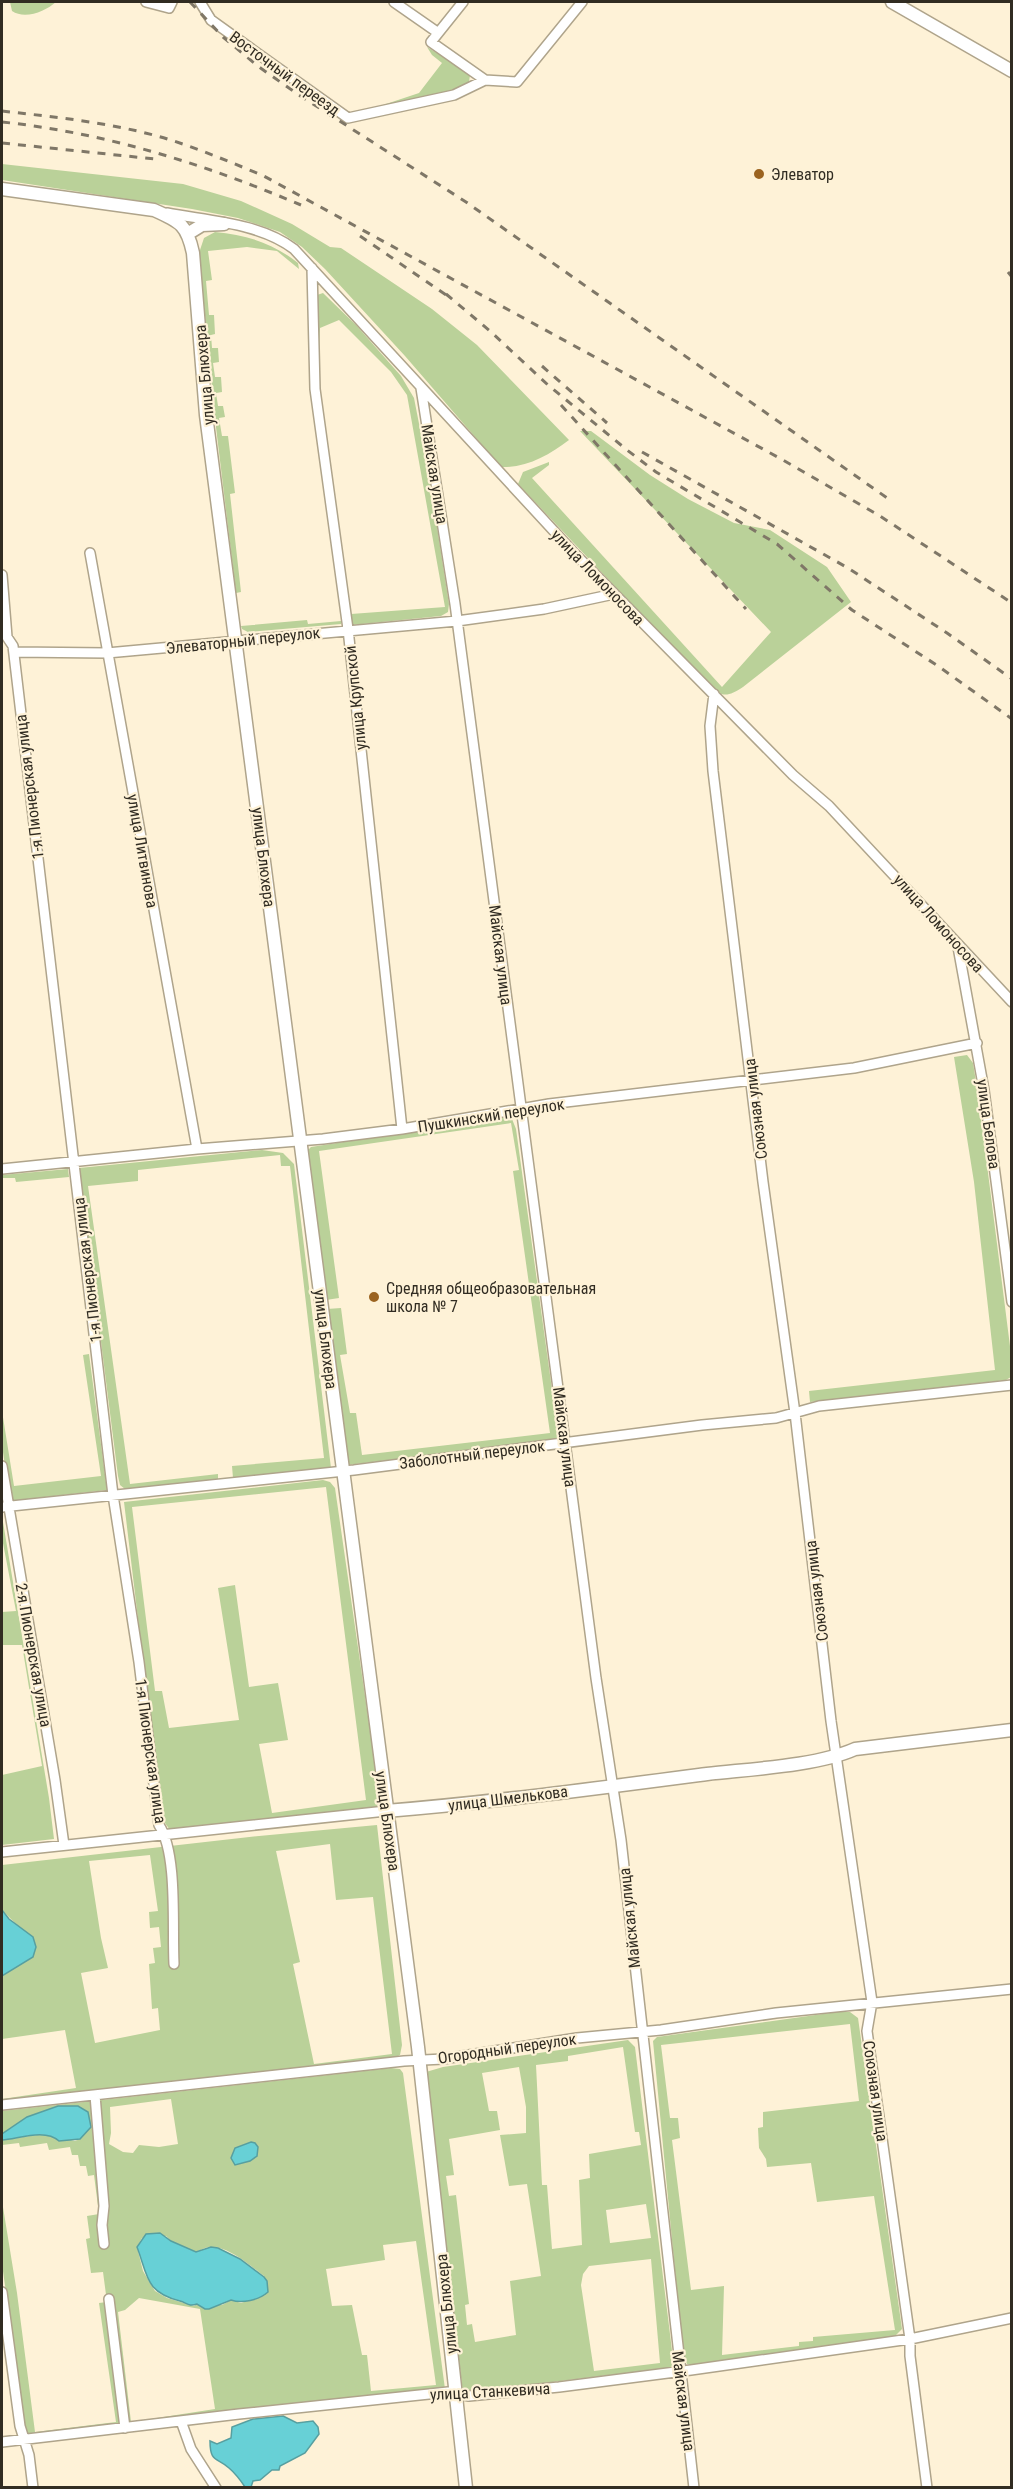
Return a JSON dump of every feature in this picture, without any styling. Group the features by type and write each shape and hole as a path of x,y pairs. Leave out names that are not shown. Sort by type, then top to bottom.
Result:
{"street":[{"path":"146,2 169,8 172,2"},
{"name":"Восточный переезд","path":"200,2 211,20 348,118 454,95 485,80"},
{"path":"393,2 436,33"},
{"path":"463,2 431,42 485,80 518,82 582,2"},
{"path":"892,2 1011,71"},
{"path":"2,189 154,210 173,219 189,233 202,225 224,224"},
{"name":"улица Ломоносова","path":"154,210 274,237 294,249 614,594 793,776 829,806 1011,1002"},
{"name":"улица Блюхера","path":"189,233 193,253 206,415 419,2060 466,2487"},
{"name":"улица Крупской","path":"312,268 315,389 348,629 402,1129"},
{"name":"Майская улица","path":"421,388 457,621 612,1786 694,2487"},
{"name":"улица Литвинова","path":"90,553 197,1149"},
{"name":"1-я Пионерская улица","path":"2,574 4,636 14,652 113,1495 139,1662 159,1825 166,1836 171,1861 174,1964"},
{"name":"Элеваторный переулок","path":"14,652 107,652 457,621 553,607 614,594"},
{"name":"Союзная улица","path":"714,694 710,726 711,753 763,1182 795,1413 837,1757 872,2002 867,2031 910,2339 910,2356 927,2487"},
{"name":"улица Белова","path":"958,947 977,1043 1011,1302"},
{"name":"Пушкинский переулок","path":"2,1169 402,1129 549,1104 854,1068 977,1043"},
{"name":"Заболотный переулок","path":"5,1507 342,1470 776,1418 819,1406 1011,1385"},
{"name":"2-я Пионерская улица","path":"2,1466 5,1507 55,1780 64,1845"},
{"name":"улица Шмелькова","path":"2,1852 612,1786 837,1757 855,1749 1011,1730"},
{"name":"Огородный переулок","path":"2,2105 443,2059 577,2038 642,2033 776,2013 1011,1989"},
{"path":"95,2095 104,2206 102,2225 104,2244"},
{"path":"2,2292 33,2487"},
{"path":"109,2299 125,2428"},
{"name":"улица Станкевича","path":"2,2442 455,2393 469,2396 559,2387 910,2339 1011,2318"},
{"path":"181,2421 192,2449 216,2487"}],"green space":[{"path":"10,2 56,2 41,11 23,15 12,11"},
{"path":"427,47 466,71 470,75 469,82 458,89 365,114 362,112 419,93 442,63 432,55"},
{"path":"2,164 183,184 241,201 292,224 330,247 341,248 432,309 477,345 569,440 537,460 511,467 501,467 405,356 325,269 302,247 280,232 238,218 192,209 2,180"},
{"path":"215,232 238,235 269,245 298,263 299,269 277,251 247,247 208,251 212,280 206,281 209,315 214,315 215,334 211,335 212,348 218,348 219,362 213,363 215,377 221,377 222,392 216,393 218,406 223,406 225,417 219,418 222,436 228,436 235,493 230,494 241,592 236,593 215,419 199,253 204,238"},
{"path":"323,293 356,325 401,376 414,398 429,475 449,604 448,612 441,616 352,625 351,614 445,607 407,395 391,372 339,320 320,328 319,351 317,295"},
{"path":"580,431 591,431 650,475 688,499 734,523 770,530 827,567 851,602 743,687 726,694 715,691 518,484 523,472 549,462 549,465 532,478 722,687 771,632"},
{"path":"307,620 308,624 341,621 341,624 248,632 241,626"},
{"path":"967,1055 973,1063 978,1094 1011,1354 1011,1377 1006,1380 810,1402 809,1391 995,1370 974,1182 954,1057"},
{"path":"504,1117 512,1119 516,1129 559,1440 347,1465 327,1309 341,1308 347,1354 340,1355 350,1413 356,1413 362,1455 550,1433 513,1171 519,1170 511,1123 319,1151 339,1298 326,1300 308,1150 311,1147"},
{"path":"262,1150 283,1153 294,1164 331,1468 233,1478 232,1466 324,1458 290,1166 281,1166 280,1155 138,1170 138,1181 88,1186 130,1484 218,1474 218,1480 125,1489 120,1485 118,1476 79,1168"},
{"path":"68,1169 69,1177 16,1182 15,1178 2,1178 2,1175"},
{"path":"89,1354 107,1490 10,1501 2,1445 2,1411 14,1486 101,1476 83,1355"},
{"path":"323,1480 330,1482 335,1488 380,1800 378,1805 170,1830 162,1819 124,1502","holes":["326,1487 366,1800 272,1813 259,1744 288,1740 278,1683 249,1687 235,1585 218,1588 239,1720 169,1728 162,1691 155,1691 132,1507"]},
{"path":"2,1516 54,1839 2,1845 2,1775 42,1766 22,1645 2,1645 2,1612 16,1611 2,1538"},
{"path":"377,1825 402,2045 400,2055 394,2058 2,2102 2,2099 76,2088 65,2030 2,2039 2,1976 11,1970 16,1924 2,1910 2,1865","holes":["330,1844 336,1900 373,1897 392,2054 314,2064 293,1964 300,1962 276,1851","150,1855 158,1911 149,1912 150,1928 159,1927 161,1947 153,1948 155,1963 149,1964 152,2009 158,2008 160,2030 95,2043 81,1973 108,1968 89,1861"]},
{"path":"837,2012 850,2012 858,2018 902,2329 893,2338 687,2364 683,2355 653,2041 657,2037","holes":["850,2024 859,2101 763,2112 763,2127 758,2128 759,2148 766,2159 767,2167 811,2163 817,2202 874,2196 895,2330 813,2337 813,2341 799,2342 799,2346 722,2355 724,2286 691,2290 672,2140 680,2138 678,2118 670,2118 661,2045"]},
{"path":"628,2040 635,2047 674,2367 463,2393 424,2078 426,2072 443,2067","holes":["623,2047 635,2132 639,2132 641,2145 589,2154 590,2178 579,2180 582,2245 552,2249 547,2185 542,2185 536,2065 568,2061 568,2056","519,2067 526,2107 526,2133 500,2135 509,2186 527,2184 541,2276 510,2281 516,2335 475,2342 472,2324 467,2325 465,2305 469,2304 456,2195 449,2196 446,2176 454,2175 449,2139 500,2130 497,2111 489,2111 482,2073","646,2204 651,2238 610,2243 606,2210","651,2259 660,2363 594,2371 581,2285 583,2274 589,2266"]},
{"path":"391,2068 400,2069 403,2073 445,2389 26,2437 2,2264 2,2201 17,2293 35,2432 116,2422 99,2303 107,2302 103,2272 91,2273 86,2239 90,2238 87,2216 99,2214 94,2175 88,2176 86,2166 80,2166 78,2155 72,2155 70,2147 49,2150 47,2143 20,2147 19,2143 2,2145 2,2140 44,2134 75,2141 91,2127 58,2106 27,2117 2,2134 2,2111","holes":["171,2099 178,2144 159,2147 139,2145 133,2153 123,2152 109,2144 110,2107","166,2236 171,2241 196,2252 205,2248 221,2248 264,2276 265,2295 241,2303 231,2300 222,2305 197,2304 194,2306 167,2298 155,2291 143,2271 137,2247 142,2238","416,2241 436,2385 371,2391 367,2355 362,2355 352,2305 332,2306 326,2269 385,2260 383,2245","139,2298 200,2309 215,2409 131,2422 118,2312 125,2310"]}],"water":[{"path":"2,1910 9,1919 33,1937 36,1947 33,1957 2,1976"},
{"path":"58,2106 78,2106 88,2112 91,2127 80,2139 59,2141 46,2135 31,2135 2,2140 2,2134 27,2117"},
{"path":"251,2142 258,2147 257,2156 250,2161 235,2165 231,2158 235,2148"},
{"path":"160,2233 171,2241 196,2252 211,2247 218,2248 240,2259 264,2277 267,2281 268,2292 255,2299 240,2302 231,2300 209,2309 160,2293 154,2288 146,2274 137,2247 146,2234"},
{"path":"283,2416 297,2423 313,2421 318,2427 319,2434 305,2453 280,2466 279,2470 272,2470 260,2480 253,2481 251,2487 245,2487 232,2470 215,2459 211,2453 210,2441 217,2444 231,2438 232,2427 253,2419"}],"railway":[{"path":"190,2 223,37 259,67 466,202 890,500"},
{"path":"2,111 80,120 138,131 184,144 262,175 783,460 880,516 1012,603"},
{"path":"2,122 79,134 154,152 228,176 301,205"},
{"path":"2,143 155,159"},
{"path":"360,236 452,299"},
{"path":"1008,272 1012,277"},
{"path":"446,294 548,385 656,472 777,544 852,610 938,666 1012,719"},
{"path":"542,366 607,423"},
{"path":"561,405 746,609"},
{"path":"642,452 848,568 1012,679"}],"place":[{"name":"Элеватор","path":"759,174"},
{"name":"Средняя общеобразовательная школа № 7","path":"374,1297"}]}
